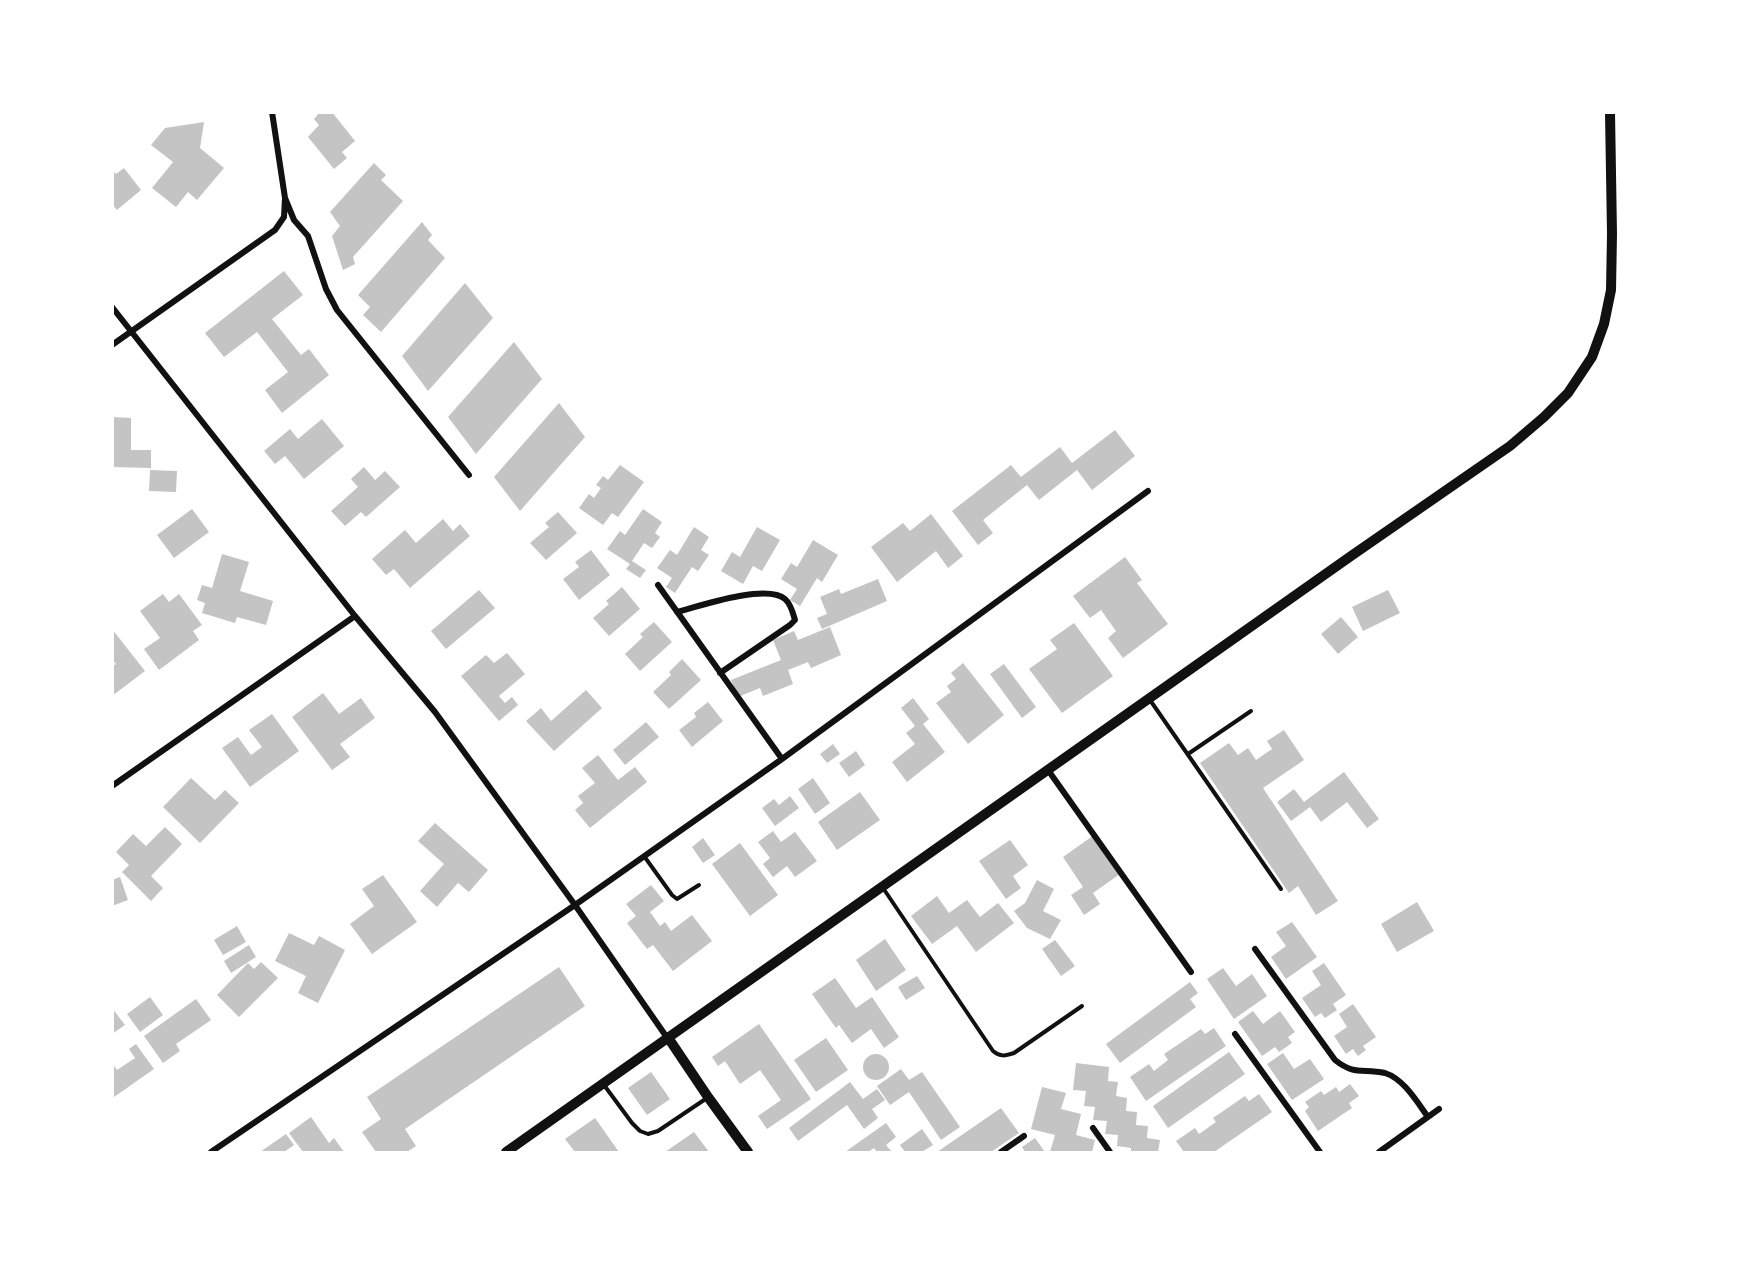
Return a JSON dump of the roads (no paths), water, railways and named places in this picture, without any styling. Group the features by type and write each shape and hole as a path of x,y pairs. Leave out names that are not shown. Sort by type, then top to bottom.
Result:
{"street":[{"path":"112,345 275,230 284,217 285,198 272,112"},
{"path":"506,1152 1510,446 1544,417 1568,393 1592,357 1604,324 1611,290 1610,112"},
{"path":"285,198 294,220 308,236 326,289 337,310 469,475"},
{"path":"112,307 356,616 435,712 575,905 748,1152"},
{"path":"211,1152 575,905 782,759 1148,491"},
{"path":"658,585 782,759"},
{"path":"677,612 741,595 779,595 787,600 795,620 790,626 720,673"},
{"path":"112,786 356,616"},
{"path":"1048,770 1191,972"},
{"path":"1255,949 1335,1060 1345,1068 1354,1071 1385,1073 1397,1079 1428,1117"},
{"path":"1235,1034 1320,1152"},
{"path":"1379,1152 1439,1109"},
{"path":"1093,1128 1110,1152"},
{"path":"1001,1152 1024,1136"}],"lane":[{"path":"1149,699 1281,889"},
{"path":"1188,754 1251,711"},
{"path":"644,856 677,898 699,885"},
{"path":"883,888 993,1051 998,1055 1005,1056 1014,1053 1082,1006"},
{"path":"603,1085 632,1123 640,1131 648,1134 658,1131 708,1097"}]}
